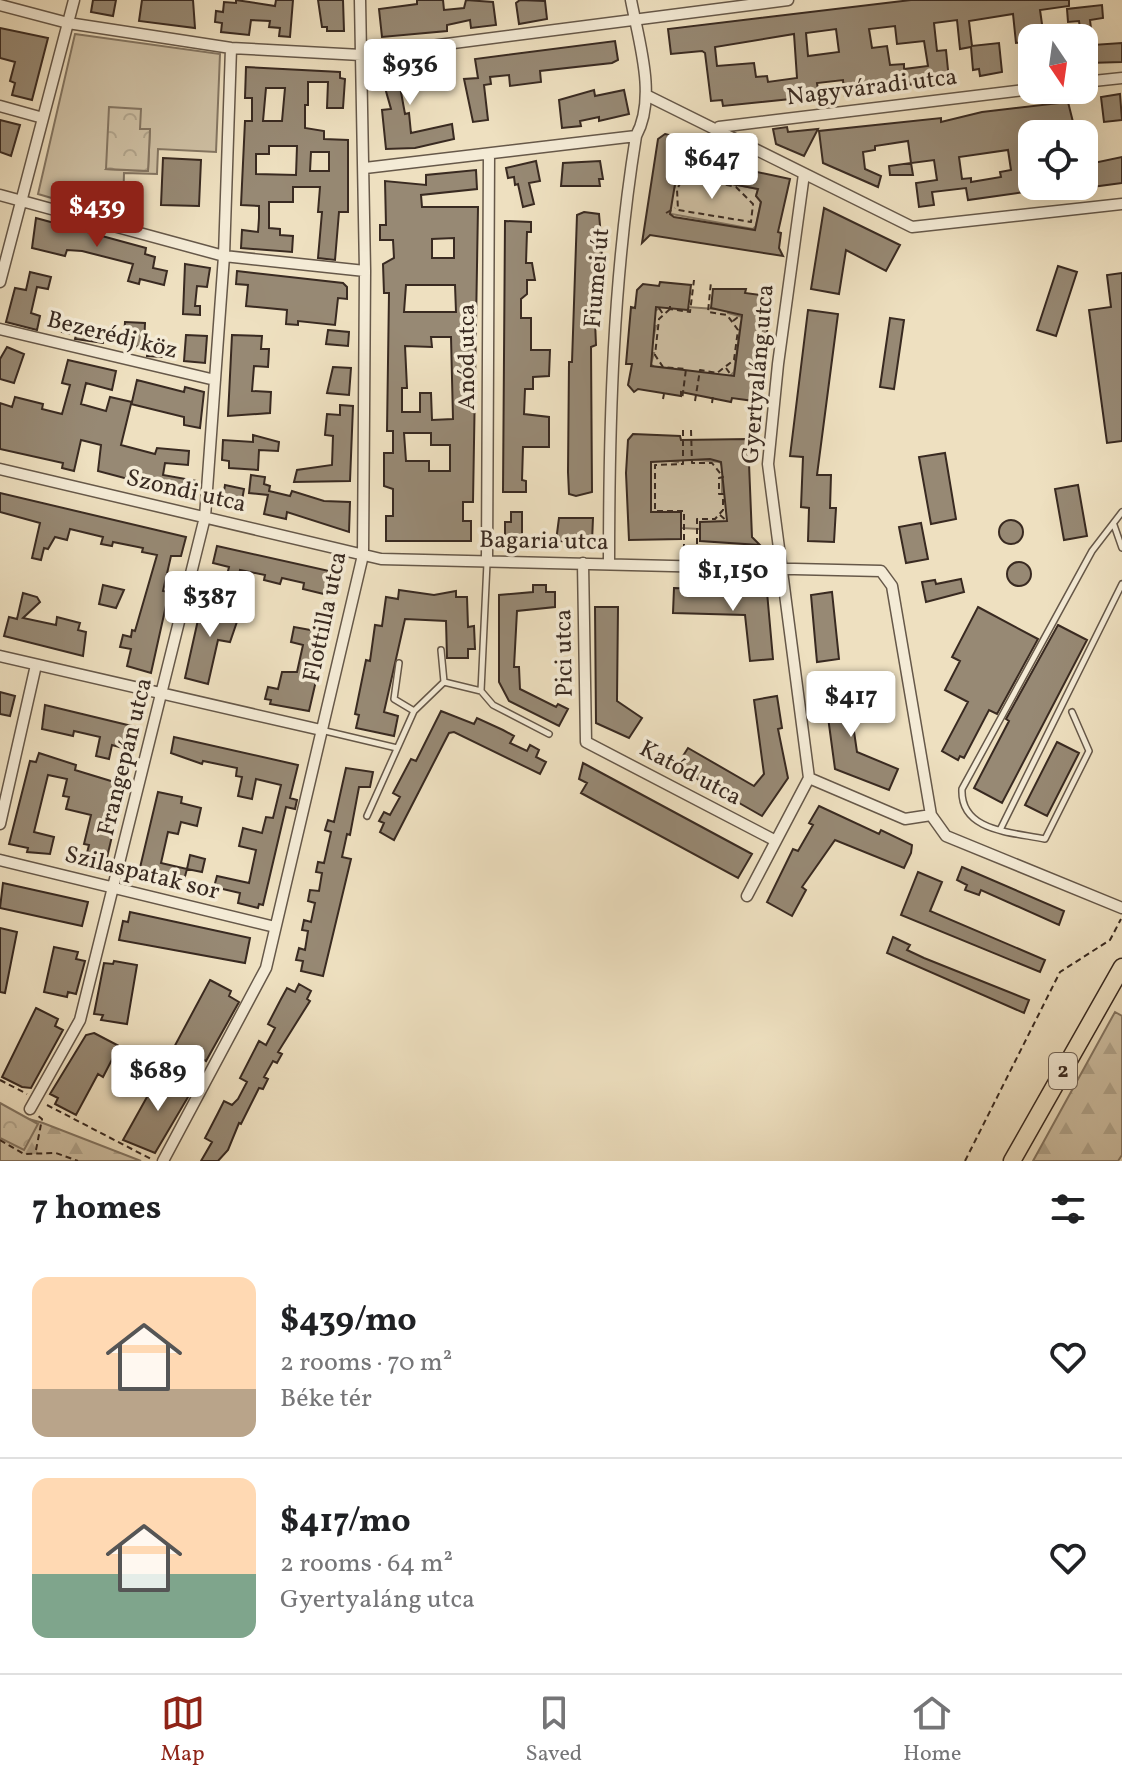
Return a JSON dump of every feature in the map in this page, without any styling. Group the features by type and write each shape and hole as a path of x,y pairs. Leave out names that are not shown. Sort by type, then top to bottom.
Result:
{"main road":[{"name":"2","path":"1012,1161 1119,979"}],"street":[{"path":"0,282 74,0"},
{"name":"Flottilla utca","path":"163,1161 266,968 363,555 365,168 360,0"},
{"name":"Fiumei út","path":"609,564 609,394 620,234 636,136 646,118 646,95 631,0"},
{"path":"0,5 68,23 231,48 361,55 788,0"},
{"name":"Frangepán utca","path":"30,1109 80,1020 205,517 224,256 231,48"},
{"path":"1098,81 1122,78"},
{"name":"Nagyváradi utca","path":"717,127 1018,91"},
{"path":"646,95 717,127 912,227 1122,204"},
{"path":"0,106 43,118"},
{"path":"365,168 636,136"},
{"name":"Anód utca","path":"487,561 489,154"},
{"name":"Gyertyaláng utca","path":"804,174 770,436 773,507 784,567 809,778"},
{"path":"0,195 224,256 365,271"},
{"name":"Bezerédj köz","path":"0,329 215,380"},
{"name":"Szondi utca","path":"0,469 363,555"},
{"name":"Bagaria utca","path":"363,555 381,559 874,568 887,576 892,586 931,815"},
{"name":"Pici utca","path":"583,563 586,742"},
{"path":"0,656 321,730"},
{"path":"0,824 36,665"},
{"name":"Katód utca","path":"586,742 776,841"},
{"path":"747,896 809,778 905,819 931,815 946,836 1122,908"},
{"name":"Szilaspatak sor","path":"0,860 275,927"}],"lane":[{"path":"1072,712 1089,751 1045,839 1000,830 969,816 964,809 962,789 1092,551 1122,512"},
{"path":"1114,524 1122,548"},
{"path":"481,691 487,561"},
{"path":"1000,830 1122,584"},
{"path":"441,650 444,682"},
{"path":"399,663 394,699 414,711"},
{"path":"444,682 481,691 493,705 549,734"},
{"path":"367,816 414,711 444,682"},
{"path":"321,730 397,748"}],"path":[{"path":"718,183 728,133"},
{"path":"676,164 684,177 736,187 753,204"},
{"path":"700,170 719,173"},
{"path":"676,207 677,189 684,177"},
{"path":"755,228 751,222 753,204 759,200"},
{"path":"666,213 676,207 751,222"},
{"path":"682,400 686,369 663,367 655,352 658,325 670,308 690,312 694,280"},
{"path":"711,282 708,312 724,312 738,332 734,360"},
{"path":"659,308 664,315"},
{"path":"732,322 738,317"},
{"path":"652,324 658,325"},
{"path":"738,332 744,332"},
{"path":"650,352 655,352"},
{"path":"695,401 700,370 717,373 734,360 741,360"},
{"path":"653,366 659,361"},
{"path":"725,367 731,375"},
{"path":"663,399 664,394"},
{"path":"712,403 713,396"},
{"path":"650,461 655,465 683,464 683,430"},
{"path":"691,430 692,463 712,463 723,477 719,478 723,510 715,519 697,519 697,565"},
{"path":"717,468 722,464"},
{"path":"655,465 655,511"},
{"path":"650,515 655,511 684,511 684,565"},
{"path":"719,514 727,521"},
{"path":"965,1161 1060,972 1110,940 1122,918"},
{"path":"0,1080 156,1161"},
{"path":"30,1109 42,1119 36,1151"},
{"path":"0,1140 24,1154 36,1151 78,1161"}],"green space":[{"path":"75,34 220,54 216,152 158,149 157,174 124,173 123,208 109,206 106,214 38,194","holes":["140,129 150,129 148,171 106,169"]},
{"path":"109,107 141,109 140,129 150,129 148,171 106,169"},
{"path":"676,164 703,170 703,167 722,174 722,182 758,189 756,196 761,201 756,226 753,229 666,213 675,186"},
{"path":"664,305 687,310 688,307 728,310 728,313 746,318 741,322 734,372 729,377 654,367 651,364 655,311"},
{"path":"652,458 678,462 679,458 720,462 729,479 722,479 729,518 725,523 701,522 700,529 681,528 648,513 651,499 648,463"},
{"path":"1115,1012 1122,1016 1122,1155 1118,1161 1033,1161"},
{"path":"0,1103 38,1124 24,1150 0,1138"},
{"path":"0,1111 43,1123 141,1161 0,1161"}],"building":[{"path":"93,0 116,0 113,16 91,12"},
{"path":"142,0 193,0 195,28 139,21"},
{"path":"236,0 275,6 276,0 293,0 290,37 279,36 280,28 269,27 270,21 251,20 249,35 221,32 222,23 215,22 216,11 223,12 224,2 236,3"},
{"path":"318,0 343,0 344,31 327,31 327,27 322,27"},
{"path":"417,0 443,0 444,10 464,8 466,0 493,2 496,25 471,28 470,20 447,25 447,31 382,37 379,9 417,4"},
{"path":"520,0 545,1 547,19 519,24 516,3"},
{"path":"911,0 1069,0 1069,6 1040,10 1042,24 1018,24 1018,43 1013,14 969,21 972,46 999,43 1002,72 980,76 979,69 973,70 971,47 960,49 957,20 934,23 937,51 946,50 949,80 875,89 875,83 855,85 856,93 844,95 843,80 817,83 819,96 723,106 722,100 711,101 705,53 671,54 668,29","holes":["895,26 897,44 924,41 928,66 904,69 904,64 890,65 887,46 872,48 869,29","836,29 839,52 808,56 806,33","794,34 797,78 768,82 767,76 756,77 754,63 717,66 715,47"]},
{"path":"1102,5 1103,18 1090,20 1090,24 1068,22 1067,9"},
{"path":"0,28 48,38 32,100 12,95 15,83 10,81 15,62 0,58"},
{"path":"615,41 618,60 612,63 540,71 541,82 510,86 509,75 490,77 491,84 484,85 488,120 473,122 464,79 478,78 475,59"},
{"path":"1122,43 1122,62 1098,63 1098,45"},
{"path":"436,62 439,87 401,92 405,114 409,113 411,133 452,124 454,139 415,148 386,149 382,110 391,109 380,70"},
{"path":"246,67 340,72 340,78 345,79 343,108 327,108 328,82 308,82 308,105 305,105 305,128 324,131 324,139 348,140 348,212 339,212 335,260 318,258 322,212 318,212 320,187 293,187 293,202 269,202 269,228 280,229 280,235 293,236 292,252 241,248 242,230 258,232 259,218 259,206 241,205 245,121 252,121 252,98 245,98","holes":["266,88 285,88 282,121 263,121","269,146 297,146 296,175 256,174 256,154 269,154","311,152 329,152 329,171 310,171"]},
{"path":"594,90 595,96 624,90 629,114 599,121 599,117 580,121 581,126 562,128 559,100"},
{"path":"1120,94 1122,120 1104,122 1101,97"},
{"path":"1068,104 1072,120 1018,120 1018,193 968,200 966,188 932,192 934,205 919,207 916,183 937,180 934,160 911,163 908,141 875,146 875,150 863,152 865,169 881,176 878,187 823,163 819,131 941,118 941,122 982,112","holes":["1008,150 1011,170 1000,172 1001,177 971,182 971,178 962,179 959,157"]},
{"path":"0,120 20,125 11,156 0,152"},
{"path":"787,127 788,132 818,129 804,156 776,144 773,129"},
{"path":"665,134 695,142 694,150 720,154 717,171 678,166 670,214 674,217 755,230 761,202 756,196 758,189 721,182 724,165 790,179 778,232 781,233 779,248 783,256 650,235 642,243 658,139"},
{"path":"1122,157 1122,183 1098,186 1098,162"},
{"path":"163,158 201,160 199,206 161,205"},
{"path":"536,161 540,181 529,183 534,204 523,207 518,184 515,185 514,177 508,178 506,168"},
{"path":"600,161 603,179 599,179 600,186 561,186 563,163"},
{"path":"911,163 913,175 890,175 889,166"},
{"path":"476,170 477,189 421,195 422,207 478,207 473,502 463,502 463,521 471,521 471,541 386,541 386,516 393,516 393,489 384,486 384,453 393,453 393,431 387,431 389,293 384,293 383,264 394,258 393,240 380,240 380,225 386,225 385,181 426,185 426,175","holes":["454,238 454,258 432,258 432,239","406,285 455,285 456,312 404,312","431,337 451,337 453,419 432,420 431,393 420,393 420,412 402,412 402,388 407,388 405,346 432,347","404,433 431,433 431,445 450,445 450,471 429,471 429,461 406,461"]},
{"path":"824,208 900,245 886,271 846,250 839,294 811,289"},
{"path":"584,212 599,214 602,248 599,295 594,297 596,345 591,347 592,492 576,496 569,494 569,362 572,362 577,215"},
{"path":"36,218 146,248 145,254 155,257 153,268 167,271 164,285 140,279 139,284 128,281 133,264 82,251 67,250 65,256 32,248"},
{"path":"505,221 531,222 531,232 527,232 526,263 532,263 535,280 527,280 527,294 521,299 521,318 531,318 531,350 550,350 549,376 533,377 533,389 525,389 524,414 549,417 549,447 523,447 522,480 526,481 526,492 503,492"},
{"path":"185,264 210,268 207,287 197,286 195,306 200,306 200,315 183,314"},
{"path":"1058,266 1077,272 1056,336 1037,330"},
{"path":"237,271 343,283 347,287 347,299 338,298 335,325 298,321 298,325 286,324 287,310 246,306 248,285 236,284"},
{"path":"30,272 51,277 48,289 37,287 31,313 40,316 37,330 6,322 15,288 26,290"},
{"path":"1122,273 1122,441 1107,443 1089,310 1111,307 1107,275"},
{"path":"660,282 691,285 688,310 656,307 651,366 734,376 742,315 711,308 713,289 746,289 745,293 767,296 772,301 768,304 767,335 762,335 759,365 763,366 761,379 757,378 754,401 732,398 731,402 681,392 681,396 638,389 634,392 628,385 632,364 626,364 631,307 635,308 637,290 643,284 659,286"},
{"path":"808,310 838,314 817,475 831,475 830,508 836,508 834,542 808,541 809,508 801,507 803,457 790,456"},
{"path":"890,318 904,320 894,389 880,387"},
{"path":"65,321 107,328 103,343 75,339 76,335 62,332"},
{"path":"125,322 145,323 144,347 133,346 134,337 124,336"},
{"path":"328,330 349,332 348,346 326,344"},
{"path":"186,335 207,336 205,363 184,361"},
{"path":"232,335 262,336 261,349 269,349 268,367 254,366 252,391 271,392 270,413 228,416"},
{"path":"148,340 163,341 162,357 147,356"},
{"path":"7,347 24,354 14,383 0,379 0,359"},
{"path":"68,360 116,371 112,390 86,383 81,404 106,411 110,397 132,402 137,380 184,392 185,387 204,392 200,428 184,425 184,417 131,404 121,445 155,454 157,448 189,451 188,465 165,463 163,475 197,481 196,497 98,471 101,445 81,440 74,471 62,468 63,463 0,449 0,403 12,407 15,397 43,404 42,409 62,414 70,385 62,383"},
{"path":"333,367 351,368 349,395 327,393"},
{"path":"340,405 353,406 350,481 294,482 297,470 332,465 333,436 325,435 327,414 340,415"},
{"path":"633,434 680,436 681,440 748,439 752,537 760,545 700,541 700,522 727,521 721,462 710,459 651,462 651,512 681,512 681,539 629,540 626,473 628,440"},
{"path":"253,435 279,442 278,451 259,450 258,470 229,468 229,461 222,460 223,440 253,442"},
{"path":"945,453 956,519 931,524 919,457"},
{"path":"251,475 265,477 264,484 270,486 269,491 290,496 292,491 324,501 350,502 349,532 287,512 286,519 264,514 268,495 249,493"},
{"path":"225,485 244,489 241,506 222,503"},
{"path":"1078,485 1087,536 1064,540 1055,489"},
{"path":"0,493 186,537 181,556 171,556 163,591 169,592 151,673 127,666 131,649 120,647 123,635 131,637 132,630 135,631 157,555 142,552 143,548 113,542 112,546 101,544 103,537 70,529 67,540 55,537 48,549 44,548 41,560 32,558 40,523 0,512"},
{"path":"511,512 522,512 522,542 505,542 505,522 511,522"},
{"path":"559,518 593,518 592,542 556,541"},
{"path":"1011,520 1020,523 1023,532 1020,541 1011,544 1002,541 999,532 1002,523"},
{"path":"921,523 928,559 906,563 899,527"},
{"path":"217,546 338,573 332,596 303,589 304,583 282,578 280,584 264,580 265,575 240,570 237,582 226,579 229,567 213,563"},
{"path":"1019,562 1028,565 1031,574 1028,583 1019,586 1010,583 1007,574 1010,565"},
{"path":"961,579 964,592 926,602 922,582 935,580 936,584"},
{"path":"103,585 124,590 116,608 99,604"},
{"path":"533,585 546,585 546,592 555,592 555,607 517,611 514,667 519,667 520,689 556,707 558,704 568,709 559,726 509,701 499,682 499,595 533,592"},
{"path":"674,588 767,592 773,659 750,661 745,615 673,613"},
{"path":"399,590 434,595 456,591 456,597 467,597 468,627 474,626 475,649 468,649 468,658 447,658 446,621 405,619 384,712 398,716 394,736 356,728 359,715 355,714 366,660 370,661 375,625 382,626 386,597 398,599"},
{"path":"832,592 839,659 817,662 811,595"},
{"path":"23,593 37,597 40,602 23,618 56,625 57,617 80,623 78,630 86,632 83,656 4,636 9,617 17,619"},
{"path":"202,602 241,610 230,642 218,640 208,684 185,678"},
{"path":"595,607 618,607 617,701 642,718 629,738 596,723"},
{"path":"978,607 1038,639 997,714 989,710 964,758 960,756 958,760 942,751 968,702 945,690 960,661 952,657"},
{"path":"1058,625 1087,640 1002,803 974,788 1009,721 1006,719"},
{"path":"294,627 327,633 309,711 270,704 271,700 265,699 268,687 278,689 282,672 297,672 303,645 291,642"},
{"path":"846,677 857,752 898,769 889,790 835,769 823,680"},
{"path":"0,692 15,696 10,716 0,714"},
{"path":"777,696 782,728 778,729 788,778 762,816 676,767 688,748 754,786 764,774 754,700"},
{"path":"45,705 136,727 130,750 112,745 109,759 96,756 100,737 74,731 73,736 42,729"},
{"path":"441,711 474,724 477,718 503,730 514,736 510,743 527,751 530,745 539,750 536,757 546,762 540,774 454,732 449,733 394,840 380,832 384,823 379,821 384,812 390,815 400,797 393,793 411,759 416,761"},
{"path":"174,737 298,765 290,798 297,800 295,809 286,807 263,905 259,904 258,908 238,903 240,893 214,887 217,876 249,883 256,850 239,846 243,828 262,833 266,817 273,818 281,785 256,779 252,799 238,796 242,777 236,776 237,768 203,761 202,764 171,753"},
{"path":"1057,742 1079,753 1047,816 1025,805"},
{"path":"39,753 76,765 75,770 124,785 105,866 85,861 89,845 84,844 91,815 66,809 69,797 63,796 67,779 48,775 34,832 54,837 50,854 27,852 28,848 9,844 30,761 36,762"},
{"path":"583,763 752,854 738,878 581,793 587,783 579,779"},
{"path":"346,768 373,772 370,787 359,787 350,835 347,834 342,857 351,859 323,976 301,971 303,961 296,960 299,948 305,950 308,931 302,930 304,920 311,922 315,903 308,901 310,890 319,891 322,873 316,872 318,862 324,863 331,832 325,830 328,820 334,822"},
{"path":"158,792 182,797 181,803 201,808 197,826 181,822 178,834 168,832 161,863 187,869 184,880 160,875 158,881 138,876"},
{"path":"819,806 879,834 881,830 912,845 911,853 904,868 835,840 802,887 806,890 792,916 767,902 793,849 798,851 813,825 809,823"},
{"path":"190,855 205,859 202,872 187,869"},
{"path":"962,867 1064,911 1059,925 981,890 979,895 965,890 967,885 957,880"},
{"path":"918,872 942,882 930,911 1045,960 1040,972 901,915"},
{"path":"3,883 88,902 82,926 0,908"},
{"path":"130,912 250,938 245,963 119,940 123,921 128,922"},
{"path":"0,928 17,932 5,993 0,992"},
{"path":"893,937 910,945 907,950 924,958 1029,1000 1024,1013 887,953"},
{"path":"54,947 78,952 76,959 85,961 76,994 68,992 67,997 44,992"},
{"path":"114,961 137,965 127,1024 101,1020 103,1015 94,1014 104,963 113,964"},
{"path":"210,980 231,991 229,996 239,1002 206,1061 196,1055 192,1061 172,1051"},
{"path":"299,984 311,991 307,999 310,1001 278,1052 282,1054 277,1063 273,1061 264,1077 268,1079 263,1089 259,1088 228,1150 218,1161 201,1161 212,1142 205,1138 224,1101 232,1105 238,1099 247,1082 240,1078 259,1041 266,1045 275,1028 268,1024 281,999 287,988 295,992"},
{"path":"36,1008 58,1019 55,1026 63,1030 31,1088 22,1087 2,1077"},
{"path":"94,1033 119,1046 103,1077 98,1074 76,1115 55,1104 58,1098 50,1094 86,1035"},
{"path":"162,1070 183,1081 180,1086 191,1092 155,1153 123,1140"}]}
